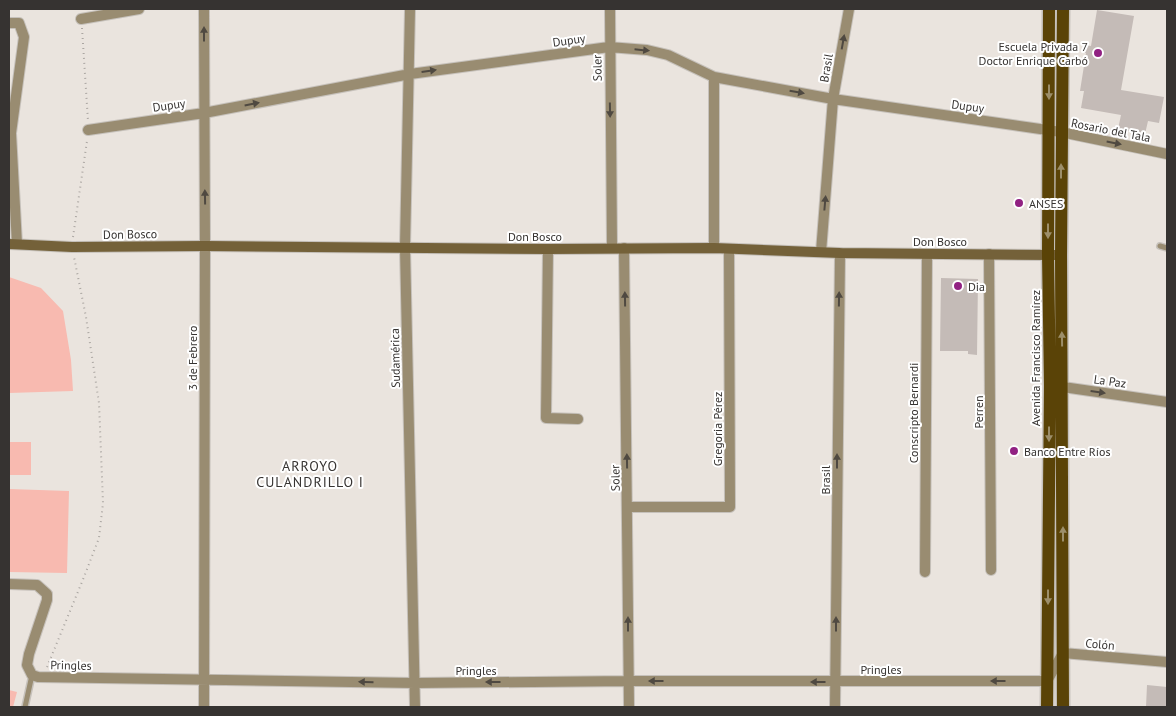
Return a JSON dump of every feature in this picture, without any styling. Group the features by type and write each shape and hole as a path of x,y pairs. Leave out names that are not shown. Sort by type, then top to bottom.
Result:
{"main road":[{"name":"Avenida Francisco Ramírez","path":"1049,9 1055,131 1056,386 1063,707"},
{"name":"Avenida Francisco Ramírez","path":"1055,131 1063,9"},
{"name":"Don Bosco","path":"13,244 72,247 406,247 548,250 730,248 840,253 1055,255"},
{"name":"Avenida Francisco Ramírez","path":"1047,707 1056,386"}],"street":[{"path":"81,19 139,9"},
{"name":"3 de Febrero","path":"204,9 204,707"},
{"name":"Sudamérica","path":"410,9 406,247 415,707"},
{"name":"Soler","path":"610,9 612,248"},
{"name":"Brasil","path":"821,252 833,98 849,9"},
{"path":"13,244 10,133 24,37 14,23"},
{"name":"Dupuy","path":"88,130 204,113 410,74 609,47 647,50 668,55 714,77 833,98 1055,131"},
{"path":"714,77 714,248"},
{"name":"Rosario del Tala","path":"1055,131 1167,154"},
{"name":"Soler","path":"624,248 629,707"},
{"name":"Gregoria Pérez","path":"628,507 730,507 730,248"},
{"path":"548,250 546,418 578,419"},
{"name":"Brasil","path":"835,707 840,253"},
{"name":"Conscripto Bernardi","path":"925,572 927,254"},
{"name":"Perren","path":"989,254 991,570"},
{"name":"La Paz","path":"1056,386 1167,402"},
{"name":"Pringles","path":"9,584 37,585 46,594 47,600 27,665 32,675 43,677 415,683 629,681 1047,682"},
{"path":"1047,682 1063,653"},
{"name":"Colón","path":"1063,653 1167,662"}],"lane":[{"path":"1160,246 1167,248"},
{"path":"25,707 32,675"}],"path":[{"path":"43,677 99,538 103,503 99,403 86,317 72,247"}],"shaded area":[{"path":"9,277 41,288 63,311 71,360 73,391 9,393"},
{"path":"9,442 31,442 31,475 9,475"},
{"path":"9,489 69,491 67,573 9,572"},
{"path":"9,690 17,692 13,707 9,707"}],"building":[{"path":"1097,10 1134,16 1121,90 1164,97 1159,123 1148,121 1145,134 1118,129 1121,115 1081,108 1084,91 1080,91 1086,53 1083,53 1084,45 1091,46"},
{"path":"941,278 978,279 977,355 968,354 968,351 940,351"},
{"path":"1147,685 1167,687 1167,707 1146,707"}],"place":[{"name":"Escuela Privada 7 Doctor Enrique Carbó","path":"1098,53"},
{"name":"ANSES","path":"1019,203"},
{"name":"Dia","path":"958,286"},
{"name":"Banco Entre Ríos","path":"1014,451"}],"district":[{"name":"ARROYO CULANDRILLO I","path":"310,474"}]}
